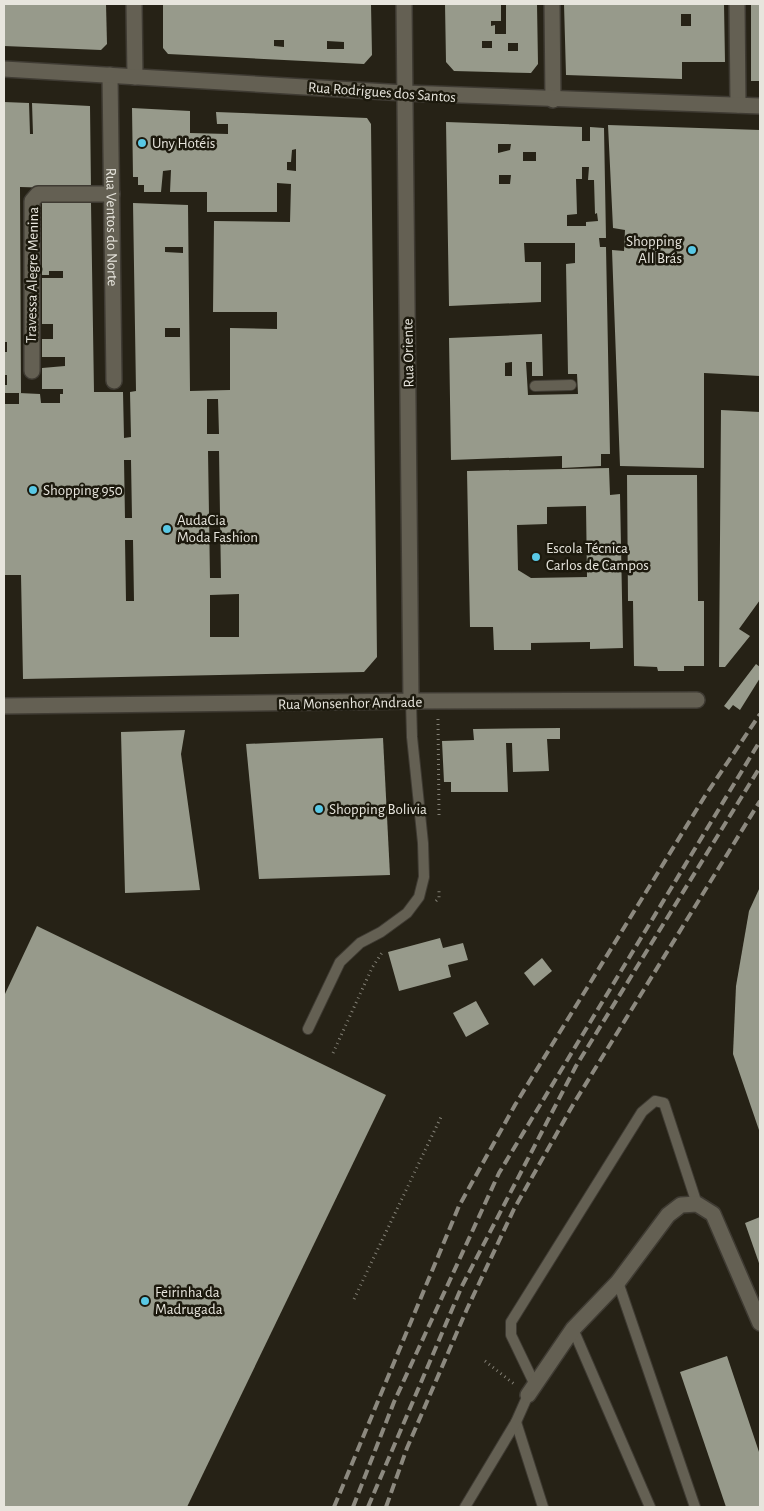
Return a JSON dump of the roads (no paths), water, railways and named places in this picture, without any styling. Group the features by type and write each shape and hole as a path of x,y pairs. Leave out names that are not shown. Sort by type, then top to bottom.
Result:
{"street":[{"path":"134,4 135,76"},
{"name":"Rua Oriente","path":"404,4 411,702"},
{"path":"552,4 553,100"},
{"path":"737,4 738,105"},
{"name":"Rua Rodrigues dos Santos","path":"4,69 405,93 553,100 760,106"},
{"name":"Rua Ventos do Norte","path":"110,75 114,381"},
{"name":"Travessa Alegre Menina","path":"32,371 32,201 38,194 112,194"},
{"name":"Rua Monsenhor Andrade","path":"4,706 697,700"},
{"path":"532,1390 573,1330 618,1282 668,1215 681,1205 697,1204 713,1214 760,1323"}],"lane":[{"path":"535,386 571,385"},
{"path":"308,1029 340,962 360,943 381,932 408,912 419,897 424,877 423,843 412,736 411,702"},
{"path":"465,1507 516,1422 532,1390 511,1335 511,1322 642,1112 655,1101 664,1103 697,1204"},
{"path":"618,1282 695,1507"},
{"path":"573,1330 650,1507"},
{"path":"516,1422 543,1507"}],"railway":[{"path":"334,1507 459,1206 515,1105 705,796 760,714"},
{"path":"353,1507 394,1402 499,1173 760,741"},
{"path":"368,1507 462,1286 576,1066 760,767"},
{"path":"386,1507 407,1448 467,1309 514,1209 574,1103 760,801"}],"place":[{"name":"Uny Hotéis","path":"142,143"},
{"name":"Shopping All Brás","path":"692,250"},
{"name":"Shopping 950","path":"33,490"},
{"name":"AudaCia Moda Fashion","path":"167,529"},
{"name":"Escola Técnica Carlos de Campos","path":"536,557"},
{"name":"Shopping Bolivia","path":"319,809"},
{"name":"Feirinha da Madrugada","path":"145,1301"}]}
